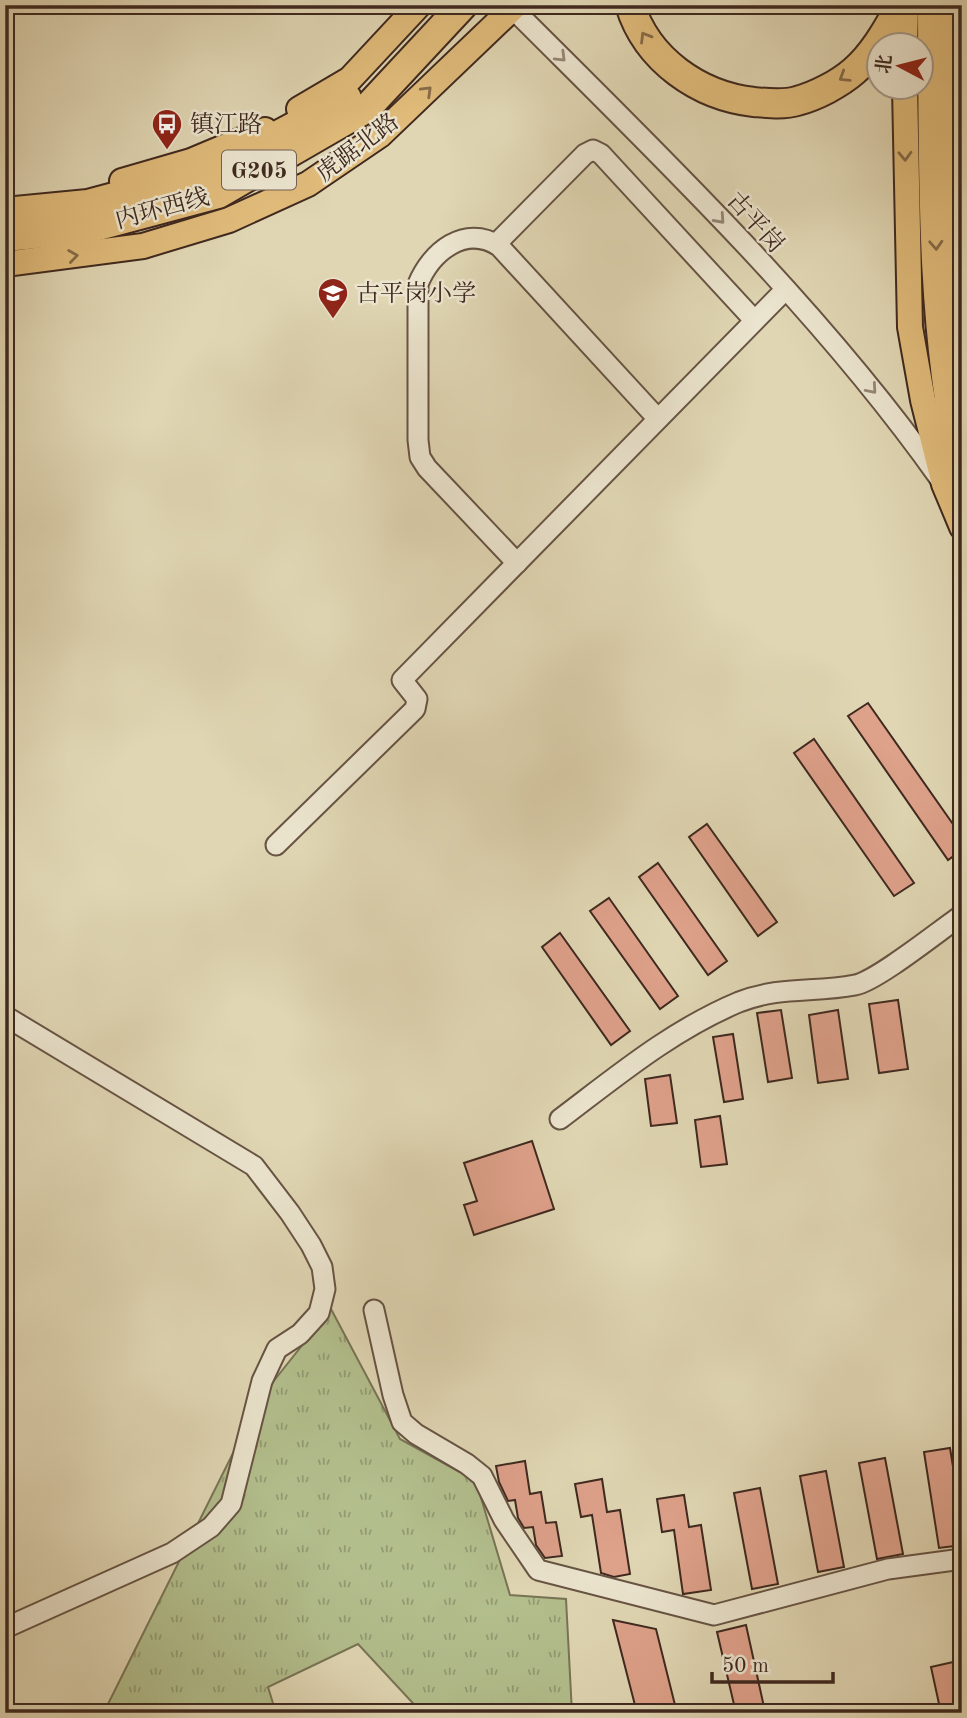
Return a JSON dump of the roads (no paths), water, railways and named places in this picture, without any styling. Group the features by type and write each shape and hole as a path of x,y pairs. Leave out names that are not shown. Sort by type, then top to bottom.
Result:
{"highway":[{"name":"内环西线","path":"5,212 88,204 211,171 359,92 440,5"},
{"name":"内环西线","path":"5,237 87,229 218,194 366,108 463,5"},
{"path":"630,5 634,19 651,47 697,86 738,100 765,103 796,102 824,90 854,72 871,53 903,5"},
{"path":"932,5 933,195 953,478"},
{"path":"954,5 957,240 962,309"}],"main road":[{"path":"5,198 83,192 191,161 267,129 350,79 419,5"},
{"path":"903,5 904,32"},
{"name":"虎踞北路","path":"5,264 143,246 229,219 308,184 380,135 513,6"},
{"path":"905,102 910,327 922,400 953,478 962,527"}],"street":[{"name":"古平岗","path":"513,6 697,193 953,478"},
{"path":"496,244 585,154 593,150 601,154 754,320"},
{"path":"517,563 427,468 420,457 418,284 423,271 455,242 468,237 487,238 496,244 658,419"},
{"path":"276,845 415,709 416,699 402,680 785,290"},
{"path":"560,1119 663,1042 709,1016 741,1001 784,990 857,985 885,969 962,915"},
{"path":"5,1016 254,1166 311,1245 322,1267 325,1289 319,1313 300,1334 277,1349 262,1381 231,1504 211,1527 172,1553 5,1628"},
{"path":"374,1310 393,1395 402,1422 416,1434 482,1476 504,1521 538,1570 714,1615 888,1569 962,1559"}],"place":[{"name":"镇江路","path":"167,151"},
{"name":"古平岗小学","path":"333,320"}]}
